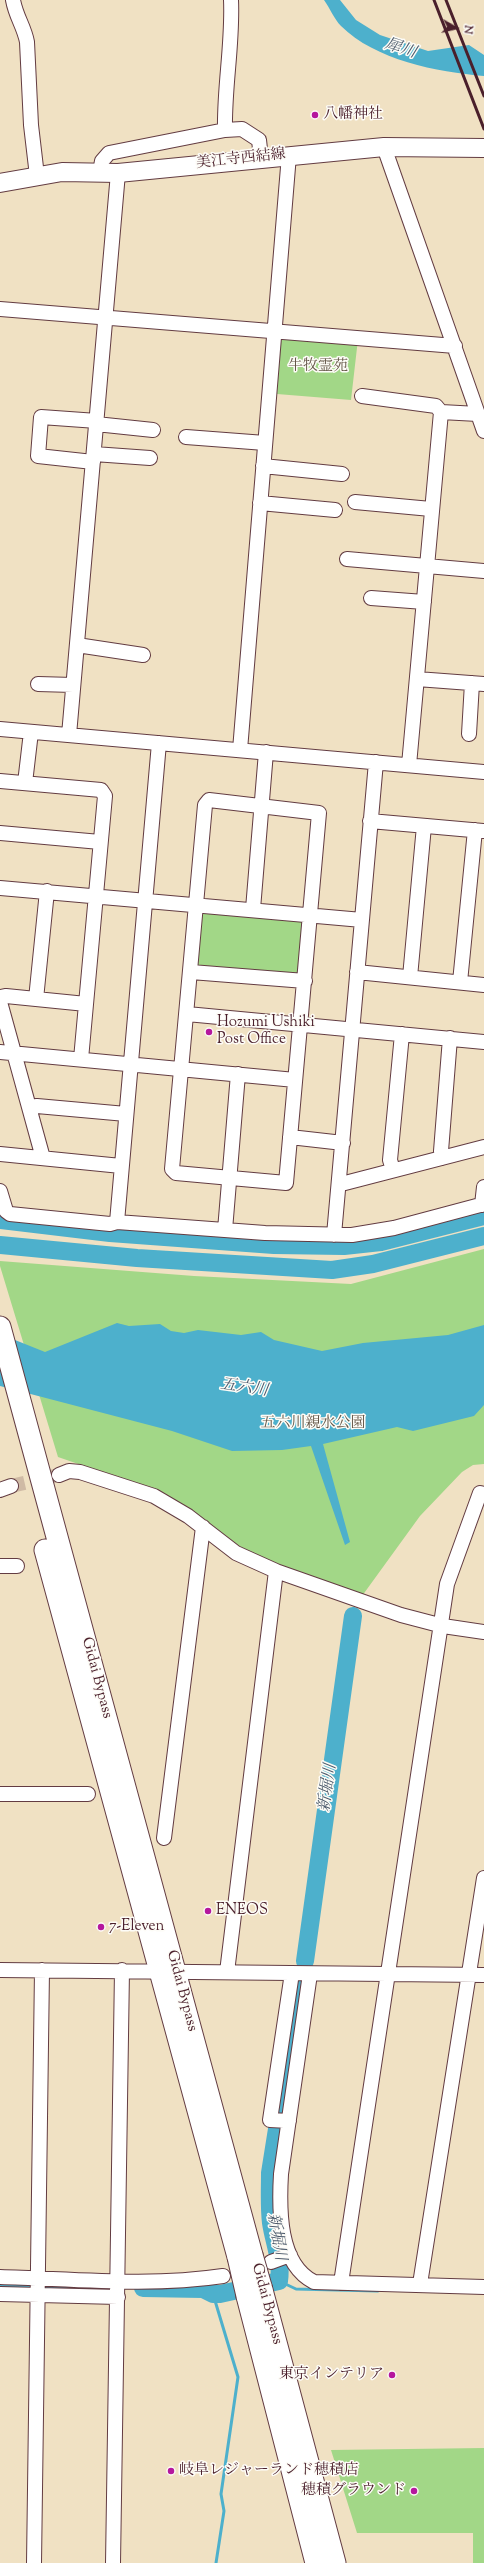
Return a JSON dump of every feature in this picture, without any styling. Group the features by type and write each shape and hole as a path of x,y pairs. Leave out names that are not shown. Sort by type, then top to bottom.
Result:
{"highway":[{"name":"Gidai Bypass","path":"0,1327 23,1439 168,1973 254,2258 254,2293 316,2563"},
{"name":"Gidai Bypass","path":"0,1381 23,1439"},
{"name":"Gidai Bypass","path":"254,2293 335,2563"}],"main road":[{"name":"美江寺西結線","path":"0,183 62,172 118,173 384,147 484,148"}],"street":[{"path":"13,0 16,16 25,31 27,42 31,125 36,176"},
{"path":"224,130 224,102 232,19 231,0"},
{"path":"100,172 102,161 109,153 224,130 242,129 258,140 261,158"},
{"path":"384,147 484,431"},
{"path":"240,750 263,466 276,330 289,156"},
{"path":"69,735 118,173"},
{"path":"0,308 455,346"},
{"path":"362,396 436,406 441,412 470,415 478,414"},
{"path":"410,765 441,412"},
{"path":"150,458 38,456 41,417 153,430"},
{"path":"186,437 265,443"},
{"path":"263,466 342,474"},
{"path":"355,502 432,509"},
{"path":"260,504 334,510"},
{"path":"347,559 484,571"},
{"path":"371,598 424,602"},
{"path":"77,645 142,655"},
{"path":"417,679 478,683 469,734"},
{"path":"38,684 73,685"},
{"path":"0,729 484,772"},
{"path":"25,783 31,732"},
{"path":"117,1222 159,743"},
{"path":"253,909 266,752"},
{"path":"334,1235 376,762"},
{"path":"0,781 101,790 105,796 81,1058"},
{"path":"209,800 262,805 319,813 286,1184 176,1173 172,1169 205,805 209,800"},
{"path":"370,821 480,831 460,982"},
{"path":"410,977 424,826"},
{"path":"0,833 100,842"},
{"path":"0,888 197,904 362,920"},
{"path":"36,999 47,891"},
{"path":"191,972 305,980"},
{"path":"357,972 484,985"},
{"path":"0,998 6,996 86,1004"},
{"path":"0,1002 43,1158"},
{"path":"187,1014 484,1042"},
{"path":"393,1170 390,1160 402,1034"},
{"path":"442,1158 441,1151 450,1038"},
{"path":"0,1052 81,1058 295,1080"},
{"path":"225,1230 238,1074"},
{"path":"30,1107 37,1106 126,1114"},
{"path":"290,1137 343,1143"},
{"path":"339,1182 345,1183 484,1147"},
{"path":"0,1154 121,1166"},
{"path":"0,1191 6,1211 10,1214 110,1224 117,1222 225,1230 352,1235 394,1228 483,1205 484,1186"},
{"path":"59,1475 69,1471 80,1472 154,1496 203,1527 236,1553 276,1571 401,1615 443,1626 484,1632"},
{"path":"341,2283 443,1626 447,1584 480,1492 484,1494"},
{"path":"164,1838 203,1527"},
{"path":"0,1566 17,1566"},
{"path":"227,1972 276,1571"},
{"path":"0,1794 88,1794"},
{"path":"420,2284 484,1878"},
{"path":"0,1970 122,1970 168,1973 227,1972 484,1975"},
{"path":"34,2563 42,1970"},
{"path":"113,2563 122,1970"},
{"path":"289,2121 270,2120 292,1973"},
{"path":"310,1974 289,2121 280,2198 288,2256 302,2276 314,2282 484,2287"},
{"path":"254,2258 288,2256"},
{"path":"0,2277 38,2286 118,2288 223,2276"},
{"path":"0,2294 38,2286"}],"green space":[{"name":"牛牧霊苑","path":"281,333 358,339 351,400 277,394"},
{"path":"201,913 303,918 300,974 199,968 195,964"},
{"name":"五六川親水公園","path":"484,1249 484,1464 473,1465 462,1472 420,1516 362,1596 262,1562 193,1513 154,1490 58,1457 0,1266 0,1261 194,1276 351,1284"},
{"name":"穂積グラウンド","path":"484,2448 484,2563 473,2563 473,2533 357,2533 331,2450"}],"water":[{"name":"犀川","path":"324,0 340,0 356,20 380,35 428,51 469,45 484,55 484,76 427,67 389,56 371,48 355,38 341,26"},
{"path":"117,1323 129,1326 160,1324 171,1331 184,1333 198,1330 241,1335 261,1332 274,1340 322,1351 363,1343 448,1335 484,1325 484,1405 474,1416 413,1431 397,1427 323,1444 350,1542 345,1545 311,1446 282,1450 232,1451 172,1431 0,1386 0,1334 45,1352"}],"waterway":[{"path":"0,1220 110,1233 274,1245 344,1246 381,1242 484,1216"},
{"name":"五六川","path":"0,1245 137,1258 332,1270 373,1264 484,1236"},
{"name":"新堀川","path":"305,1961 353,1616"},
{"name":"新堀川","path":"143,2288 203,2289 213,2294 220,2294 279,2281 279,2259 270,2217 270,2173 300,1985"},
{"path":"279,2281 296,2289 378,2291"},
{"name":"新堀川","path":"0,2286 91,2287"},
{"path":"213,2294 238,2377 221,2494 224,2511 216,2563"}],"tunnel":[{"path":"11,1486 59,1475"}],"railway":[{"path":"434,0 484,129"},
{"path":"446,0 484,96"}],"place":[{"name":"八幡神社","path":"315,115"},
{"name":"Hozumi Ushiki Post Office","path":"209,1032"},
{"name":"ENEOS","path":"208,1911"},
{"name":"7-Eleven","path":"101,1927"},
{"name":"東京インテリア","path":"392,2375"},
{"name":"岐阜レジャーランド穂積店","path":"171,2471"},
{"name":"穂積グラウンド","path":"414,2491"}]}
